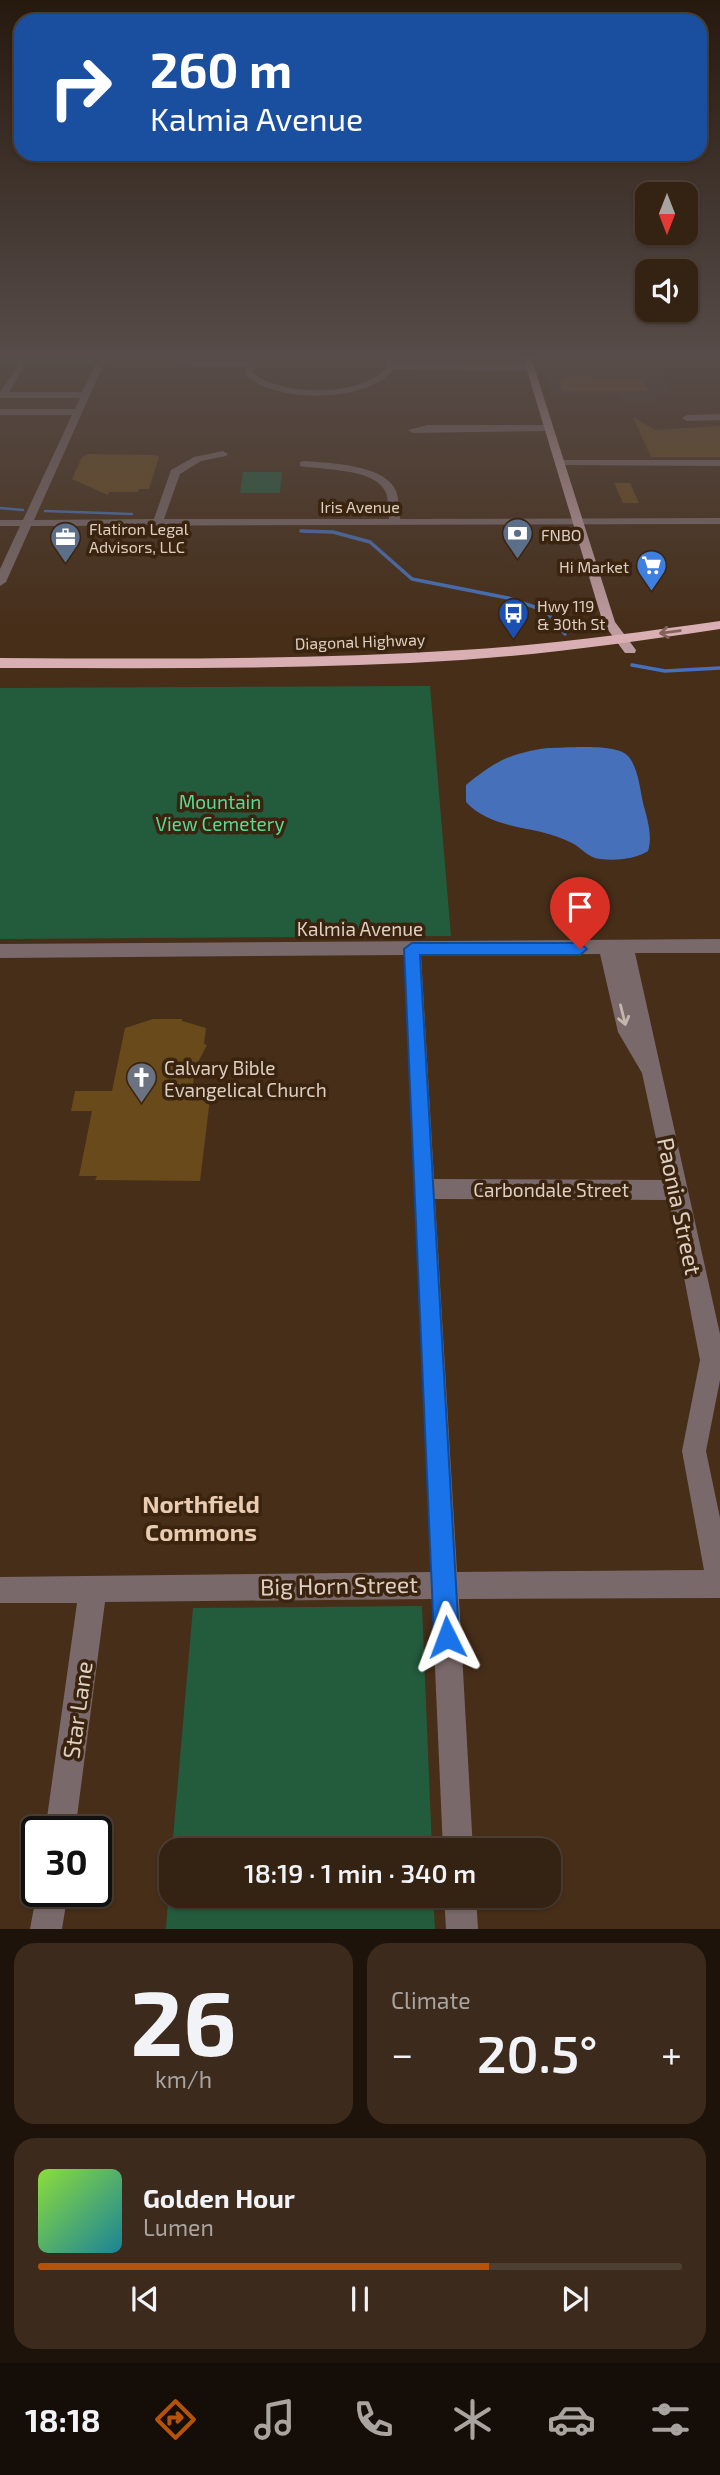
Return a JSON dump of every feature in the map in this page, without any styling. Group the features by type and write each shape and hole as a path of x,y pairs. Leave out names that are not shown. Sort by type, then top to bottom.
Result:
{"highway":[{"name":"Diagonal Highway","path":"625,645 720,625"},
{"name":"Diagonal Highway","path":"0,675 322,667 462,655 720,639"},
{"name":"Diagonal Highway","path":"0,663 322,667"}],"main road":[{"path":"554,447 609,623 625,645"}],"street":[{"path":"0,582 63,447"},
{"path":"158,522 175,472 198,459 223,454"},
{"path":"559,463 720,463"},
{"path":"304,464 360,472 385,483 392,495 395,522"},
{"name":"Iris Avenue","path":"0,523 720,521"},
{"name":"Kalmia Avenue","path":"0,951 616,949 720,946"},
{"path":"412,949 457,1838"},
{"name":"Paonia Street","path":"616,949 627,1031 651,1075 709,1336 712,1360 694,1451 720,1584"},
{"name":"Carbondale Street","path":"424,1189 677,1189"},
{"name":"Big Horn Street","path":"0,1590 444,1584 720,1584"},
{"name":"Star Lane","path":"62,1816 93,1588"},
{"path":"46,1929 50,1907"},
{"path":"461,1908 462,1929"}],"green space":[{"path":"243,472 282,472 280,493 240,493"},
{"name":"Mountain View Cemetery","path":"430,686 451,936 0,939 0,688"},
{"path":"422,1606 432,1838 173,1838 193,1608"},
{"path":"168,1908 434,1908 435,1929 166,1929"}],"water":[{"path":"548,748 613,749 628,756 636,772 648,821 648,851 625,859 596,858 559,837 489,818 466,802 466,785 486,770 504,759"}],"building":[{"path":"647,447 720,447 720,457 651,457"},
{"path":"89,454 159,457 149,489 109,492 108,495 72,479 82,457"},
{"path":"614,483 630,483 639,503 623,503"},
{"name":"Calvary Bible Evangelical Church","path":"153,1019 182,1019 206,1028 204,1044 207,1045 195,1068 191,1099 210,1099 200,1181 95,1180 97,1176 79,1176 92,1111 71,1111 75,1091 112,1091 125,1028"}],"waterway":[{"path":"0,508 23,510"},
{"path":"45,511 132,514"},
{"path":"301,531 333,532 370,542 412,579 508,598 546,611 565,634"},
{"path":"632,665 665,671 720,668"}],"place":[{"name":"FNBO","path":"518,561"},
{"name":"Flatiron Legal Advisors, LLC","path":"66,564"},
{"name":"Hi Market","path":"652,593"},
{"name":"Hwy 119 & 30th St","path":"514,641"},
{"name":"Calvary Bible Evangelical Church","path":"141,1105"}],"district":[{"name":"Northfield Commons","path":"201,1517"}],"route":[{"path":"447,1637 412,949 580,949"}]}
